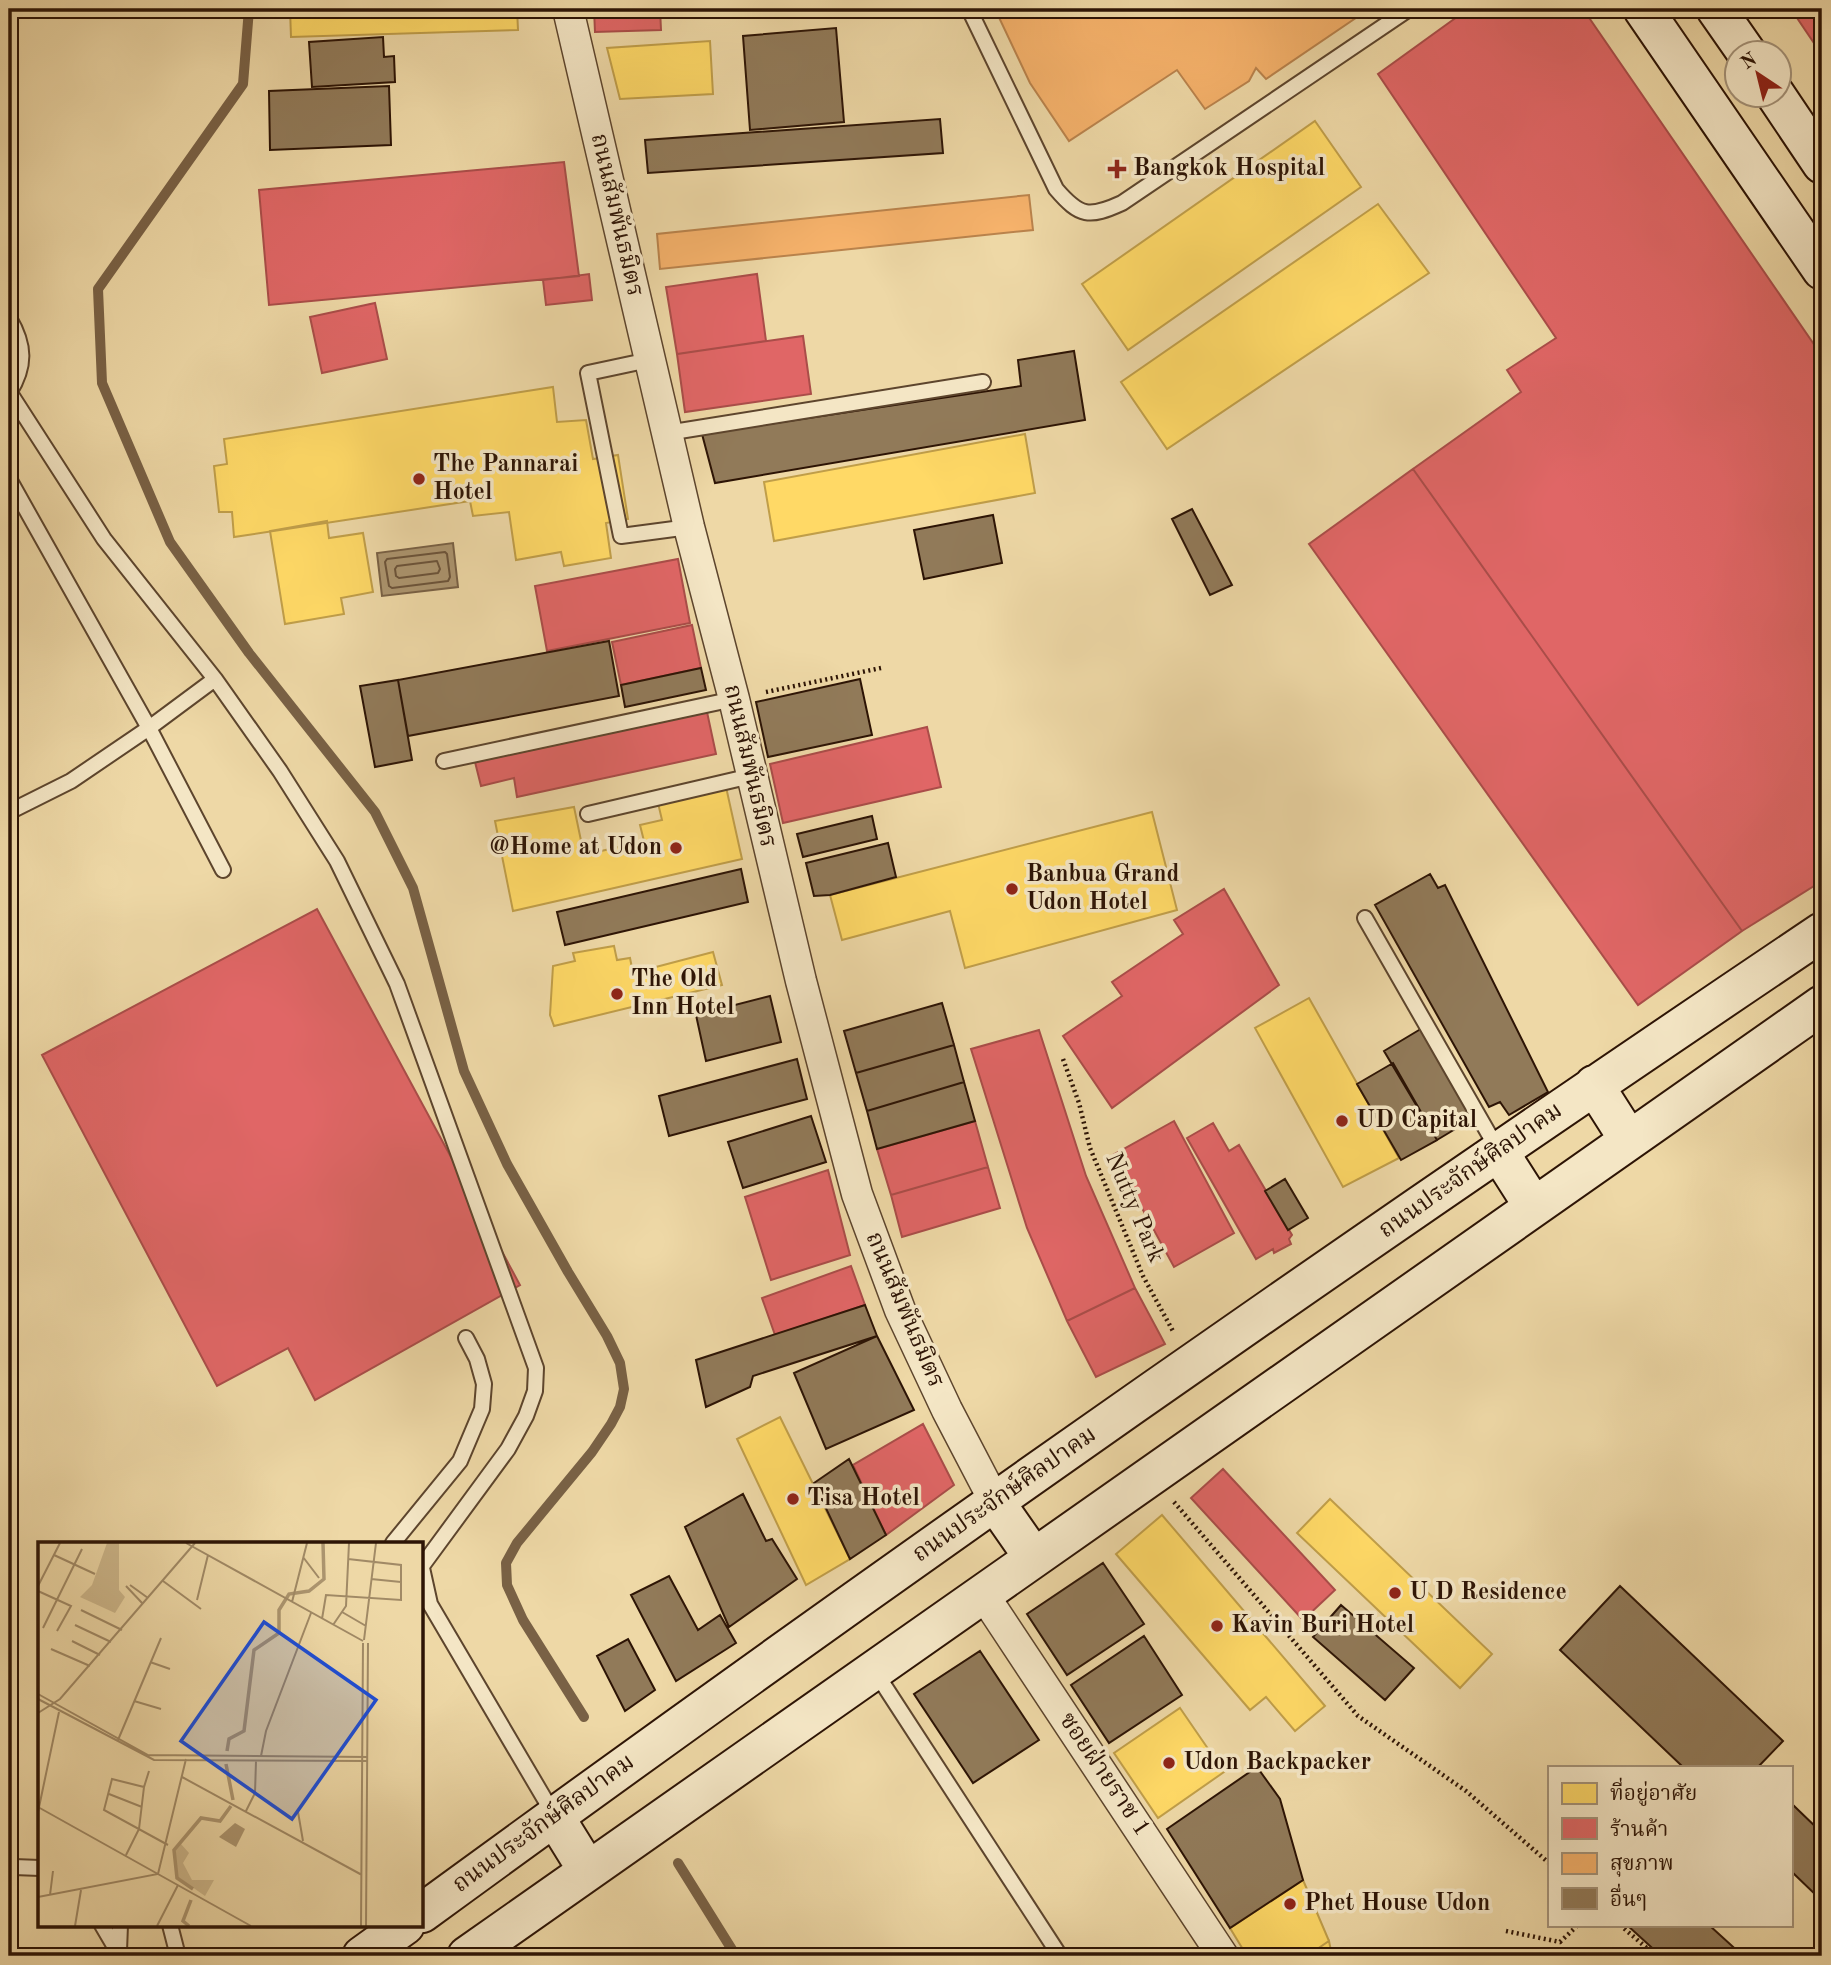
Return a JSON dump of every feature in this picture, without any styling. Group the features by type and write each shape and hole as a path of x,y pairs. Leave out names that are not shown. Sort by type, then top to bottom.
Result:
{"street":[{"name":"ถนนสัมพันธมิตร","path":"568,9 689,527 734,699 801,981 857,1194 900,1310 947,1410 995,1502"},
{"path":"1643,9 1822,271"},
{"path":"1716,9 1736,38"},
{"path":"1784,108 1822,164"},
{"name":"ถนนประจักษ์ศิลปาคม","path":"424,1912 554,1816 1193,1363 1594,1085 1822,932"},
{"path":"467,1956 1822,1005"},
{"path":"1594,1085 1629,1139"},
{"path":"1499,1152 1534,1207"},
{"path":"995,1502 1034,1558"},
{"name":"ซอยฝ่ายราช 1","path":"983,1594 1223,1956"},
{"path":"554,1816 588,1871"},
{"path":"362,1956 404,1926"}],"lane":[{"path":"969,9 1056,189 1080,211 1098,214 1122,203 1409,9"},
{"path":"9,318 19,334 22,354 19,375 9,393 104,539 215,679 280,771 337,860 397,984 536,1368 535,1391 526,1416 508,1449 424,1564"},
{"path":"649,360 588,373 621,536 689,527"},
{"path":"667,433 983,382"},
{"path":"9,479 149,728 223,870"},
{"path":"9,813 71,781 215,679"},
{"path":"444,761 734,699"},
{"path":"588,814 751,776"},
{"path":"1365,918 1499,1152"},
{"path":"394,1542 460,1461 482,1409 484,1384 477,1359 466,1338"},
{"path":"424,1576 430,1604 554,1816"},
{"path":"874,1670 1060,1956"},
{"path":"9,1870 13,1867 38,1868"},
{"path":"103,1926 120,1955"},
{"path":"120,1926 120,1955"},
{"path":"170,1926 178,1956"}],"path":[{"path":"734,699 881,667"},
{"name":"Nutty Park","path":"1063,1059 1079,1103 1090,1148 1143,1276 1193,1363"},
{"path":"1151,1475 1358,1716 1466,1791 1548,1862"},
{"path":"1506,1931 1560,1942 1577,1926"},
{"path":"1621,1926 1656,1956"}],"water":[{"path":"453,543 458,587 382,596 377,553"}],"building: ที่อยู่อาศัย":[{"path":"290,9 517,9 518,30 291,37"},
{"path":"710,41 713,94 620,99 607,48"},
{"path":"1315,121 1361,187 1128,350 1082,284"},
{"path":"1378,204 1429,273 1167,449 1121,382"},
{"name":"The Pannarai Hotel","path":"553,387 557,422 586,420 593,459 618,455 628,519 606,523 611,558 564,566 561,552 516,560 509,512 473,516 470,501 234,537 232,512 219,512 214,466 227,464 224,439"},
{"path":"1025,434 1035,493 774,541 764,482"},
{"path":"327,521 329,538 363,533 373,592 341,598 344,614 285,624 270,531"},
{"name":"@Home at Udon","path":"726,787 742,859 513,911 495,821 574,807 584,855 644,841 640,825 662,820 658,803"},
{"name":"Banbua Grand Udon Hotel","path":"1152,812 1177,910 965,968 950,911 842,940 830,895"},
{"name":"The Old Inn Hotel","path":"614,946 617,960 630,958 633,973 713,952 722,985 554,1026 550,1015 553,966 575,961 573,953"},
{"name":"UD Capital","path":"1309,998 1399,1158 1343,1187 1255,1028"},
{"name":"Tisa Hotel","path":"780,1417 850,1559 806,1585 737,1439"},
{"name":"U D Residence","path":"1330,1499 1492,1654 1460,1688 1297,1533"},
{"name":"Kavin Buri Hotel","path":"1162,1515 1325,1706 1295,1731 1266,1697 1250,1710 1116,1554"},
{"name":"Udon Backpacker","path":"1180,1708 1224,1772 1158,1818 1114,1753"},
{"name":"Phet House Udon","path":"1303,1880 1329,1941 1307,1956 1247,1956 1230,1928"},
{"path":"1329,1941 1332,1956 1307,1956"}],"building: ร้านค้า":[{"path":"594,9 660,9 661,30 595,32"},
{"path":"1468,9 1583,9 1822,356 1822,881 1742,931 1413,469 1521,392 1507,370 1556,338 1378,74"},
{"path":"1791,9 1822,9 1822,55"},
{"path":"564,162 579,276 269,305 259,190"},
{"path":"589,274 592,300 546,305 543,280"},
{"path":"757,274 766,341 677,354 666,287"},
{"path":"375,303 387,359 322,373 310,317"},
{"path":"803,336 811,394 685,412 677,354"},
{"path":"1413,469 1742,931 1638,1005 1309,544"},
{"path":"678,559 690,623 547,651 535,586"},
{"path":"692,625 701,668 621,685 612,642"},
{"path":"707,712 716,754 517,797 514,778 481,786 475,762"},
{"path":"927,727 941,787 783,823 770,764"},
{"path":"1224,889 1279,985 1112,1108 1063,1036 1122,996 1112,982 1183,934 1174,920"},
{"path":"317,909 520,1285 315,1400 288,1348 217,1386 42,1055"},
{"path":"1039,1030 1086,1176 1135,1288 1067,1321 1027,1228 971,1049"},
{"path":"975,1121 988,1167 891,1195 877,1149"},
{"path":"1174,1121 1234,1233 1174,1267 1113,1155"},
{"path":"1213,1123 1229,1151 1239,1145 1292,1235 1289,1239 1291,1244 1274,1253 1273,1249 1256,1259 1187,1138"},
{"path":"988,1167 1000,1208 902,1237 891,1195"},
{"path":"828,1170 850,1255 771,1280 745,1197"},
{"path":"851,1266 865,1305 775,1335 762,1298"},
{"path":"1135,1288 1165,1344 1096,1377 1067,1321"},
{"path":"923,1424 954,1485 886,1535 853,1465"},
{"path":"1223,1469 1335,1590 1303,1620 1191,1498"}],"building: สุขภาพ":[{"path":"995,9 1369,9 1266,79 1256,68 1249,81 1205,109 1177,70 1069,141 1030,83"},
{"path":"1029,195 1033,230 660,269 657,234"}],"building: อื่นๆ":[{"path":"836,28 844,122 750,130 743,36"},
{"path":"383,37 384,57 394,56 395,82 312,87 309,42"},
{"path":"389,86 391,145 270,150 269,91"},
{"path":"940,119 943,153 648,173 645,140"},
{"path":"1074,351 1085,420 715,483 702,434 1021,386 1018,360"},
{"path":"1192,509 1232,585 1210,595 1172,519"},
{"path":"993,515 1002,563 924,579 914,530"},
{"path":"609,641 619,696 408,736 398,680"},
{"path":"701,668 706,690 625,707 621,685"},
{"path":"860,679 872,735 768,757 756,702"},
{"path":"398,680 412,760 375,767 360,686"},
{"path":"872,816 877,839 803,857 797,834"},
{"path":"888,843 896,877 830,895 814,896 806,863"},
{"path":"741,869 748,902 565,945 557,912"},
{"path":"1430,874 1438,888 1445,885 1548,1092 1509,1115 1500,1102 1489,1107 1375,905"},
{"path":"770,996 781,1042 706,1061 696,1015"},
{"path":"942,1003 954,1045 856,1073 844,1031"},
{"path":"1424,1027 1477,1116 1437,1140 1384,1051"},
{"path":"954,1045 964,1082 867,1111 856,1073"},
{"path":"797,1059 807,1099 669,1136 659,1096"},
{"path":"1393,1063 1437,1140 1401,1160 1357,1084"},
{"path":"964,1082 975,1121 877,1149 867,1111"},
{"path":"811,1116 826,1162 743,1188 728,1142"},
{"path":"1285,1179 1308,1218 1288,1230 1265,1191"},
{"path":"865,1305 877,1336 753,1376 750,1387 706,1407 696,1360"},
{"path":"877,1336 914,1410 826,1449 794,1373"},
{"path":"849,1459 886,1535 850,1559 814,1483"},
{"path":"743,1494 766,1541 772,1539 797,1579 729,1627 685,1527"},
{"path":"1103,1563 1144,1624 1067,1675 1027,1614"},
{"path":"669,1576 698,1630 720,1615 736,1643 676,1681 631,1595"},
{"path":"1620,1586 1783,1741 1759,1766 1682,1766 1560,1650"},
{"path":"1341,1605 1414,1668 1385,1700 1313,1637"},
{"path":"1144,1636 1182,1695 1109,1743 1071,1685"},
{"path":"628,1639 655,1690 625,1711 597,1656"},
{"path":"980,1651 1039,1740 973,1783 914,1694"},
{"path":"1257,1767 1280,1799 1303,1880 1230,1928 1167,1829"},
{"path":"1792,1804 1822,1833 1822,1901 1792,1872"},
{"path":"1628,1926 1710,1926 1742,1955 1661,1956"}],"waterway":[{"path":"249,9 243,84 98,289 102,383 170,542 249,653 375,812 413,888 464,1071 507,1164 620,1363 624,1389 620,1407 611,1424 592,1452 517,1543 506,1563 507,1585 523,1620 584,1717"},
{"path":"678,1863 736,1956"}],"place":[{"name":"Bangkok Hospital","path":"1117,169"},
{"name":"The Pannarai Hotel","path":"419,479"},
{"name":"@Home at Udon","path":"676,848"},
{"name":"Banbua Grand Udon Hotel","path":"1012,889"},
{"name":"The Old Inn Hotel","path":"617,994"},
{"name":"UD Capital","path":"1342,1121"},
{"name":"Tisa Hotel","path":"793,1499"},
{"name":"U D Residence","path":"1395,1593"},
{"name":"Kavin Buri Hotel","path":"1217,1626"},
{"name":"Udon Backpacker","path":"1169,1763"},
{"name":"Phet House Udon","path":"1290,1904"}]}
